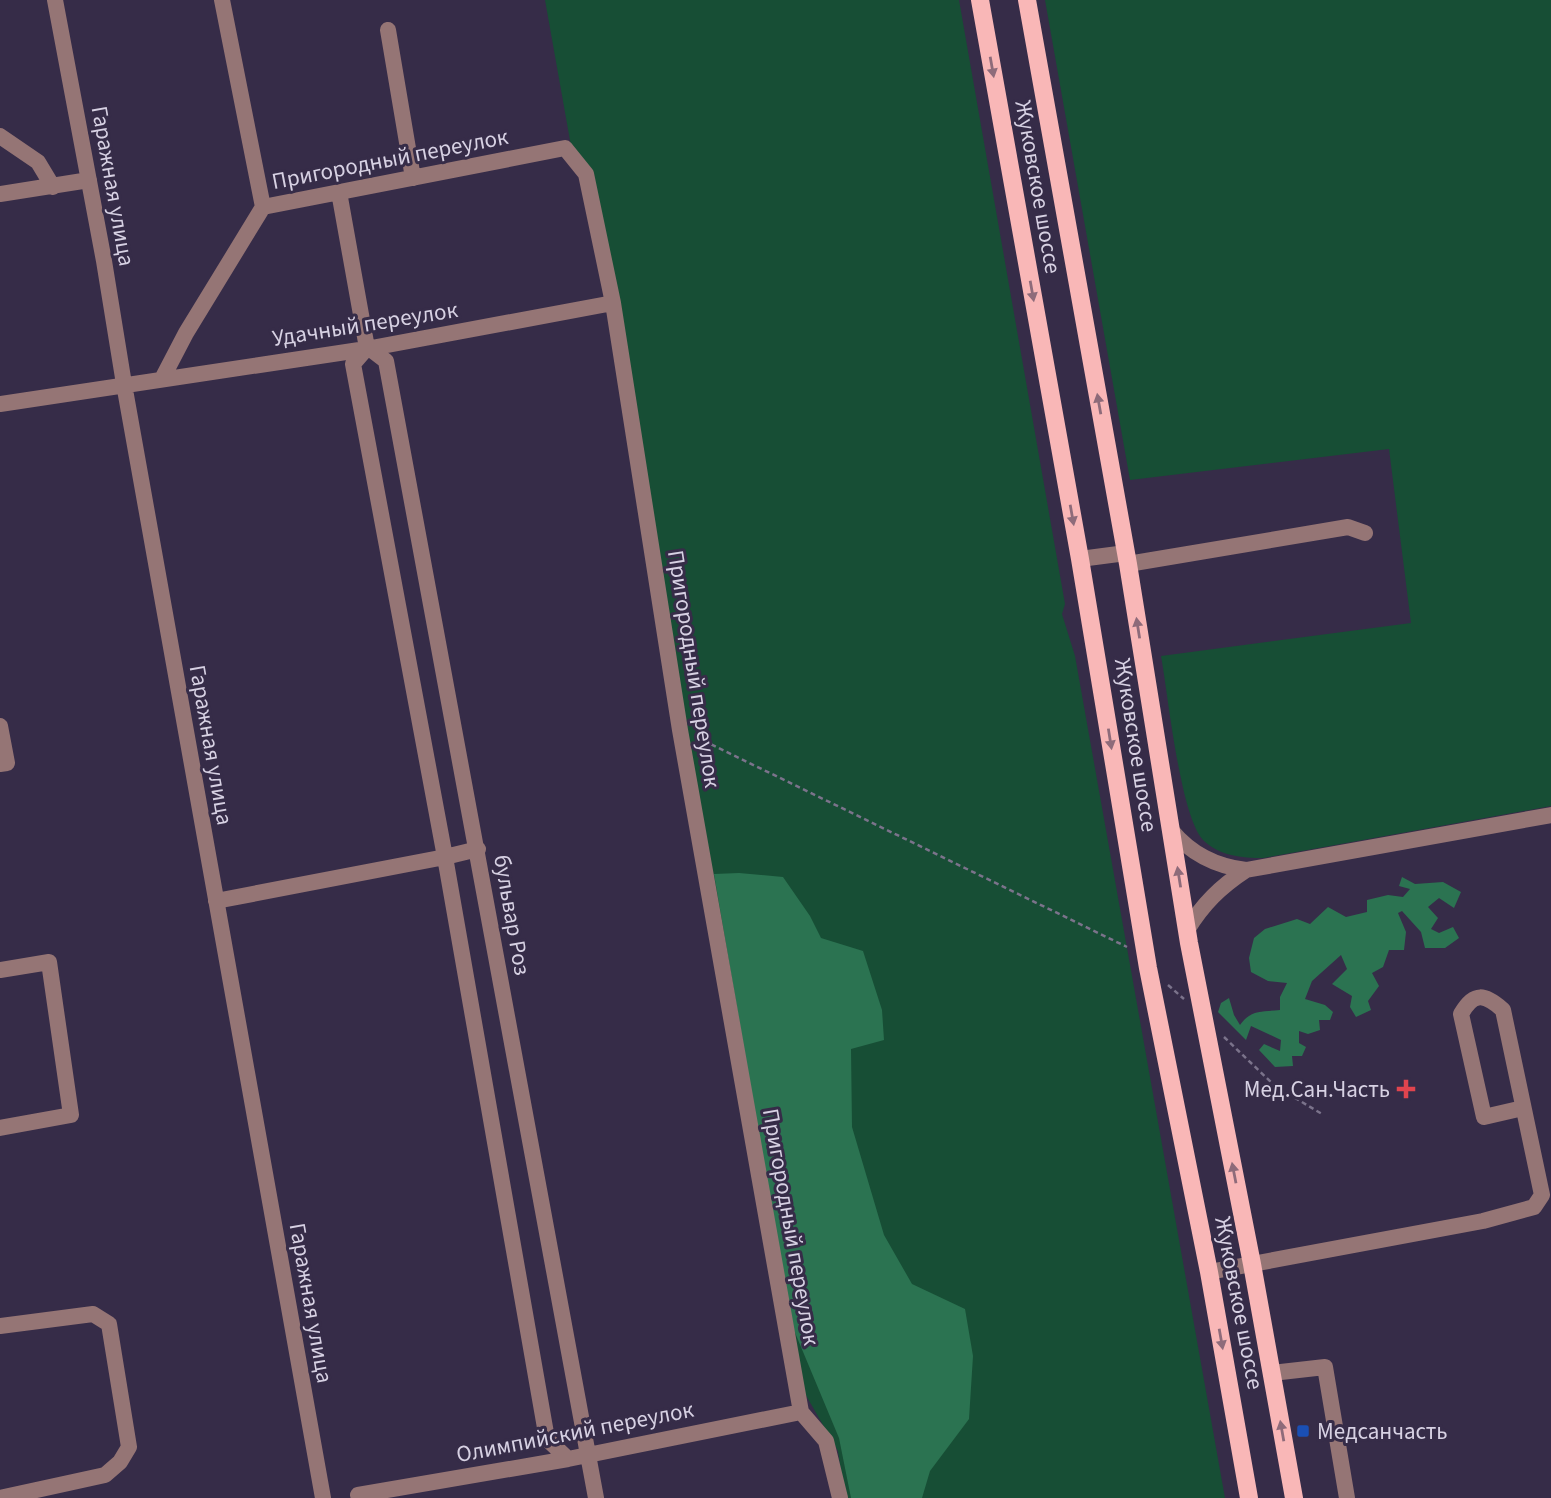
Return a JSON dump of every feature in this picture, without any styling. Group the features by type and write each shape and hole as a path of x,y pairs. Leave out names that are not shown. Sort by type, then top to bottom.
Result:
{"main road":[{"name":"Жуковское шоссе","path":"980,0 1080,559 1148,968 1209,1272 1249,1498"},
{"name":"Жуковское шоссе","path":"1027,0 1127,559 1203,1017 1252,1264 1294,1498"}],"street":[{"name":"Гаражная улица","path":"55,0 323,1498"},
{"path":"162,379 186,333 263,207 222,0"},
{"path":"388,30 413,178"},
{"path":"0,136 38,162 54,187"},
{"name":"Пригородный переулок","path":"263,207 565,148 586,174 613,303 680,730 801,1412"},
{"path":"0,194 89,180"},
{"path":"339,192 367,348 353,364 445,857 547,1439 568,1459"},
{"name":"Удачный переулок","path":"0,404 367,348 613,303"},
{"name":"бульвар Роз","path":"367,348 386,361 478,849 582,1434 596,1498"},
{"path":"1080,559 1127,559 1348,527 1365,533"},
{"path":"0,726 7,763 0,764"},
{"path":"1171,830 1182,843 1200,856 1225,867 1246,870 1551,815"},
{"path":"216,901 478,849"},
{"path":"1188,930 1214,892 1246,870"},
{"path":"0,970 49,962 71,1115 0,1128"},
{"path":"1209,1272 1483,1221 1534,1207 1542,1195 1503,1010 1487,997 1471,1000 1461,1014 1484,1117 1523,1108"},
{"path":"0,1326 93,1314 109,1324 129,1447 120,1462 105,1475 0,1498"},
{"path":"1272,1373 1325,1367 1347,1498"},
{"path":"801,1412 826,1441 840,1498"},
{"name":"Олимпийский переулок","path":"358,1495 568,1459 801,1412"}],"path":[{"path":"680,730 1124,944 1275,1086 1322,1114"}],"green space":[{"path":"545,0 959,0 1065,604 1062,614 1075,656 1225,1498 845,1498 838,1451 800,1385 617,323 571,146"},
{"path":"1045,0 1551,0 1551,806 1263,858 1223,853 1203,840 1195,826 1181,781 1161,656 1411,623 1389,449 1130,480"},
{"path":"714,874 783,877 810,916 821,938 863,951 882,1010 884,1040 851,1049 852,1127 884,1235 912,1284 965,1309 973,1356 969,1419 930,1471 922,1498 851,1498 839,1438 791,1323"},
{"path":"1402,877 1415,884 1443,882 1461,892 1454,908 1439,898 1428,907 1438,918 1431,929 1439,933 1453,927 1459,938 1445,948 1425,948 1421,932 1402,911 1398,913 1406,932 1404,950 1389,950 1383,967 1372,973 1379,986 1368,1001 1371,1010 1356,1017 1350,1007 1352,996 1332,984 1347,969 1341,955 1312,981 1305,999 1325,1005 1333,1012 1330,1020 1319,1020 1320,1030 1308,1034 1299,1031 1299,1043 1306,1047 1302,1056 1292,1056 1293,1066 1275,1067 1259,1050 1264,1044 1280,1051 1281,1040 1251,1026 1246,1040 1218,1012 1221,1003 1229,998 1240,1025 1253,1014 1280,1010 1280,997 1287,983 1268,981 1251,972 1249,958 1254,938 1265,929 1297,919 1310,924 1328,907 1346,917 1367,912 1367,900 1388,895 1403,897 1410,889 1399,886"}],"place":[{"name":"Мед.Сан.Часть","path":"1406,1089"},
{"name":"Медсанчасть","path":"1303,1431"}]}
